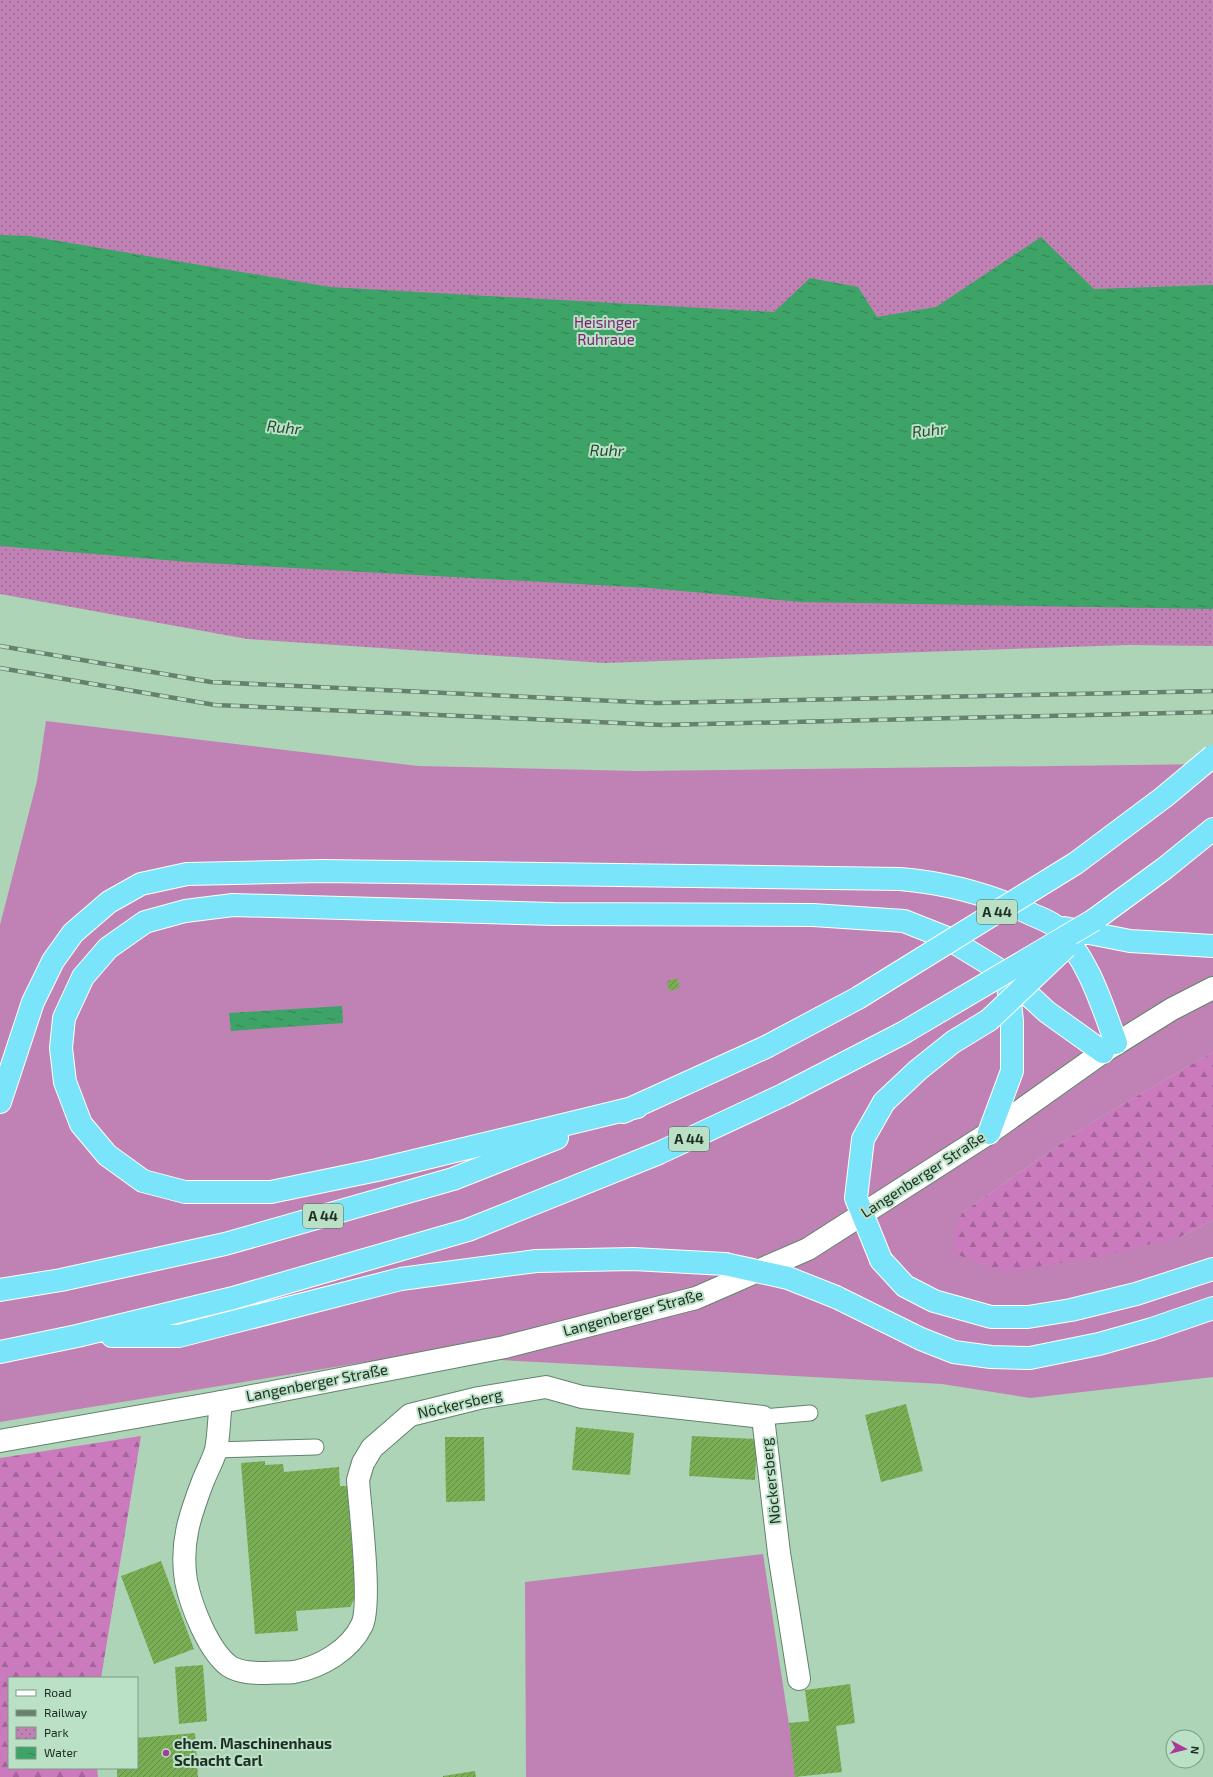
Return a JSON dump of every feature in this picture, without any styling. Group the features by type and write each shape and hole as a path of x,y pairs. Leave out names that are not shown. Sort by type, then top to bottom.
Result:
{"highway":[{"name":"A 44","path":"0,1290 61,1280 225,1244 438,1183 637,1107 766,1047 858,998 1076,863 1164,797 1213,756"},
{"name":"A 44","path":"0,1352 77,1336 233,1298 468,1230 659,1153 783,1095 903,1033 1094,920 1165,868 1213,829"},
{"path":"0,1102 33,1002 53,961 73,933 109,902 141,884 187,874 322,871 900,879 935,882 978,893 1011,905 1055,926 1130,941 1213,946"},
{"path":"637,1107 377,1170 272,1192 185,1192 143,1180 107,1155 81,1124 65,1082 61,1048 64,1018 83,977 108,948 145,922 185,911 234,905 554,914 813,914 904,921 947,938 1006,974 1047,1012 1109,1047"},
{"path":"1094,920 989,1020 953,1042 918,1070 884,1102 863,1139 856,1198 881,1260 905,1286 934,1300 990,1317 1028,1317 1071,1310 1136,1294 1213,1269"},
{"path":"1055,926 1075,949 1092,979 1109,1047"},
{"path":"989,1133 1012,1071 1012,1021 1006,974"},
{"path":"77,1336 179,1336 401,1279 536,1261 633,1259 725,1264 788,1278 836,1297 921,1340 954,1352 991,1357 1030,1358 1099,1344 1152,1329 1213,1308"}],"street":[{"name":"Langenberger Straße","path":"0,1441 221,1402 505,1347 696,1298 808,1249 989,1133 1109,1047 1172,1009 1213,988"},
{"name":"Nöckersberg","path":"221,1402 216,1450 190,1515 185,1538 186,1582 194,1607 216,1655 230,1667 248,1673 294,1672 325,1662 349,1643 362,1624 366,1597 358,1480 363,1463 372,1448 410,1415 479,1398 546,1387 582,1397 763,1417 779,1553 799,1679"}],"lane":[{"path":"763,1417 810,1413"},
{"path":"216,1450 316,1447"}],"green space":[{"name":"Heisinger Ruhraue","path":"0,0 1213,0 1213,646 1129,645 604,663 247,639 0,594"},
{"path":"46,721 418,766 638,771 1213,764 1213,1052 1089,1124 962,1213 1180,1237 1213,1220 1213,1377 1030,1398 942,1384 408,1355 0,1422 0,925 37,781"},
{"path":"1213,1052 1213,1220 1180,1237 1092,1258 1004,1272 958,1255 953,1235 962,1213 1089,1124"},
{"path":"141,1436 101,1677 8,1677 8,1769 97,1769 98,1777 0,1777 0,1458"},
{"path":"763,1554 797,1777 526,1777 525,1582"}],"water":[{"name":"Ruhr","path":"0,235 29,236 330,287 774,312 810,278 858,287 877,317 936,307 1041,237 1094,289 1213,285 1213,609 801,602 649,588 188,562 0,546"},
{"path":"342,1006 343,1023 231,1031 229,1013"}],"building":[{"path":"677,978 680,988 669,991 667,981"},
{"path":"906,1404 923,1471 881,1482 865,1415"},
{"path":"576,1427 634,1433 630,1475 572,1470"},
{"path":"692,1436 757,1439 755,1480 689,1476"},
{"path":"445,1437 484,1437 485,1501 446,1502"},
{"path":"265,1461 265,1465 283,1464 284,1472 339,1467 340,1486 347,1486 356,1596 350,1607 296,1611 298,1631 255,1634 241,1463"},
{"path":"161,1561 194,1649 154,1664 121,1576"},
{"path":"203,1665 207,1721 179,1724 175,1667"},
{"path":"850,1684 855,1723 836,1726 842,1772 795,1777 789,1723 809,1721 805,1690"},
{"name":"ehem. Maschinenhaus Schacht Carl","path":"195,1733 198,1777 117,1777 117,1769 138,1769 138,1738"},
{"path":"475,1771 476,1777 443,1777 443,1776"}],"railway":[{"path":"0,646 211,682 656,703 1213,691"},
{"path":"0,668 215,705 663,725 1213,712"}],"place":[{"name":"ehem. Maschinenhaus Schacht Carl","path":"166,1753"}]}
